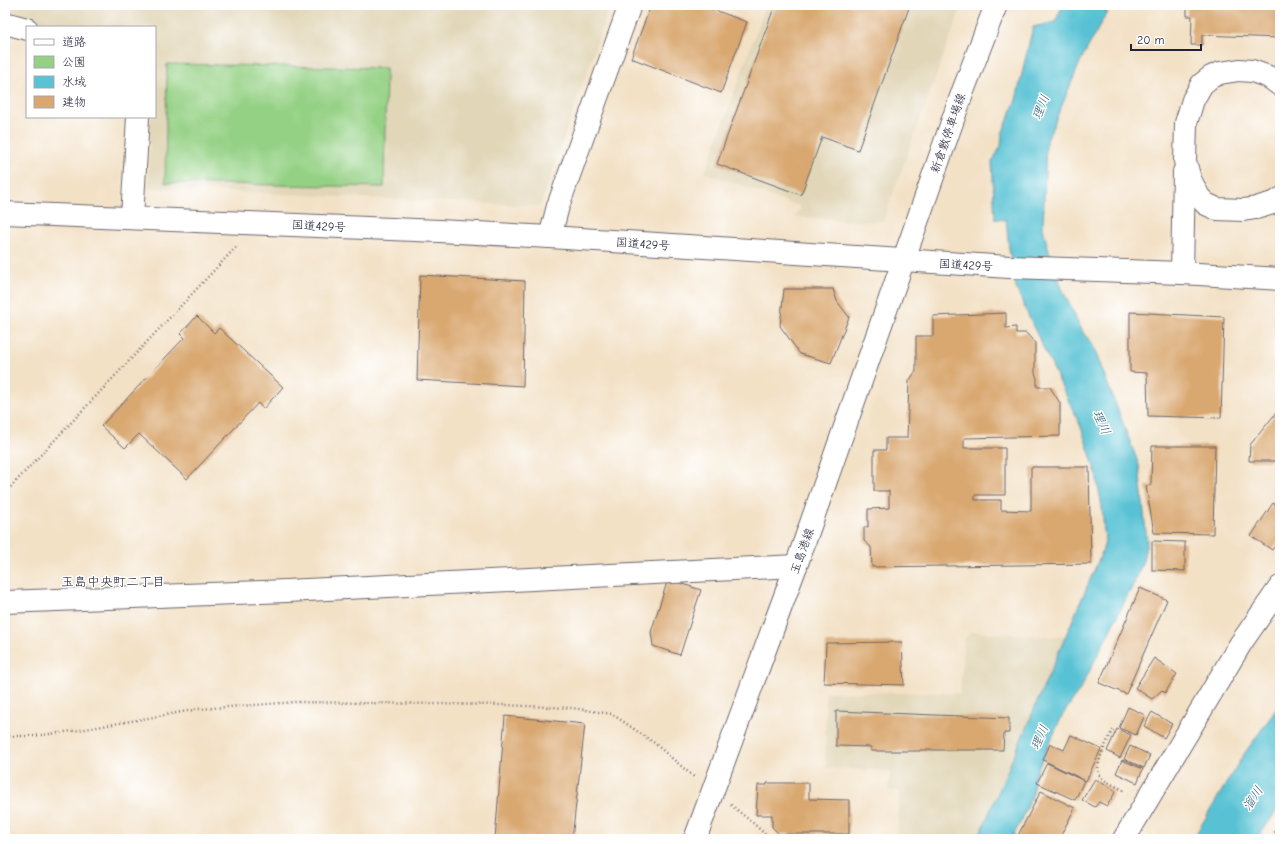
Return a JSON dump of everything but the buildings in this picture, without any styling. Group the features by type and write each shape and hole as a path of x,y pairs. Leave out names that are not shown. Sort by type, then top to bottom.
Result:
{"main road":[{"path":"550,237 558,206 630,5"},
{"name":"新倉敷停車場線","path":"903,261 963,91 996,5"},
{"path":"5,23 26,29"},
{"path":"1182,273 1186,123 1193,100 1202,84 1211,77 1220,73 1239,70 1252,71 1269,77 1280,85"},
{"path":"132,218 138,118"},
{"path":"1185,161 1190,179 1199,197 1206,204 1217,209 1243,210 1256,208 1276,202 1280,199"},
{"name":"国道429号","path":"5,213 550,237 1060,270 1182,273 1280,278"},
{"name":"玉島港線","path":"695,839 796,566 903,261"},
{"path":"5,602 286,591 796,566"},
{"path":"1124,839 1241,643 1280,587"}],"path":[{"path":"5,493 259,223"},
{"path":"5,736 34,736 80,730 199,709 296,702 505,705 572,708 612,714 654,742 692,775 714,790 770,839"},
{"path":"1112,730 1098,764 1098,774 1102,779 1146,802"},
{"path":"1270,839 1280,825"}],"shaded area":[{"path":"5,5 610,5 540,206 148,188 151,118 156,118 156,26 50,26 5,14"},
{"path":"766,5 962,5 883,221 870,222 795,217 801,207 705,173"},
{"path":"971,632 1067,637 978,839 897,839 899,791 888,791 890,771 826,768 825,692 960,693 964,640"}],"green space":[{"path":"167,64 386,68 384,187 165,183"}],"water":[{"name":"理川","path":"1063,5 1111,5 1081,60 1046,143 1043,228 1062,289 1084,334 1092,343 1139,465 1147,542 1137,577 1081,688 1062,716 1034,777 1033,793 1022,820 1011,839 978,839 1105,542 1102,507 1095,469 1081,427 1016,288 1009,249 1006,220 995,219 992,162 1001,146 1002,134 1016,100 1033,27 1055,22"},
{"name":"溜川","path":"1280,704 1280,806 1257,839 1193,839 1242,757"}],"district":[{"name":"玉島中央町二丁目","path":"113,581"}]}
